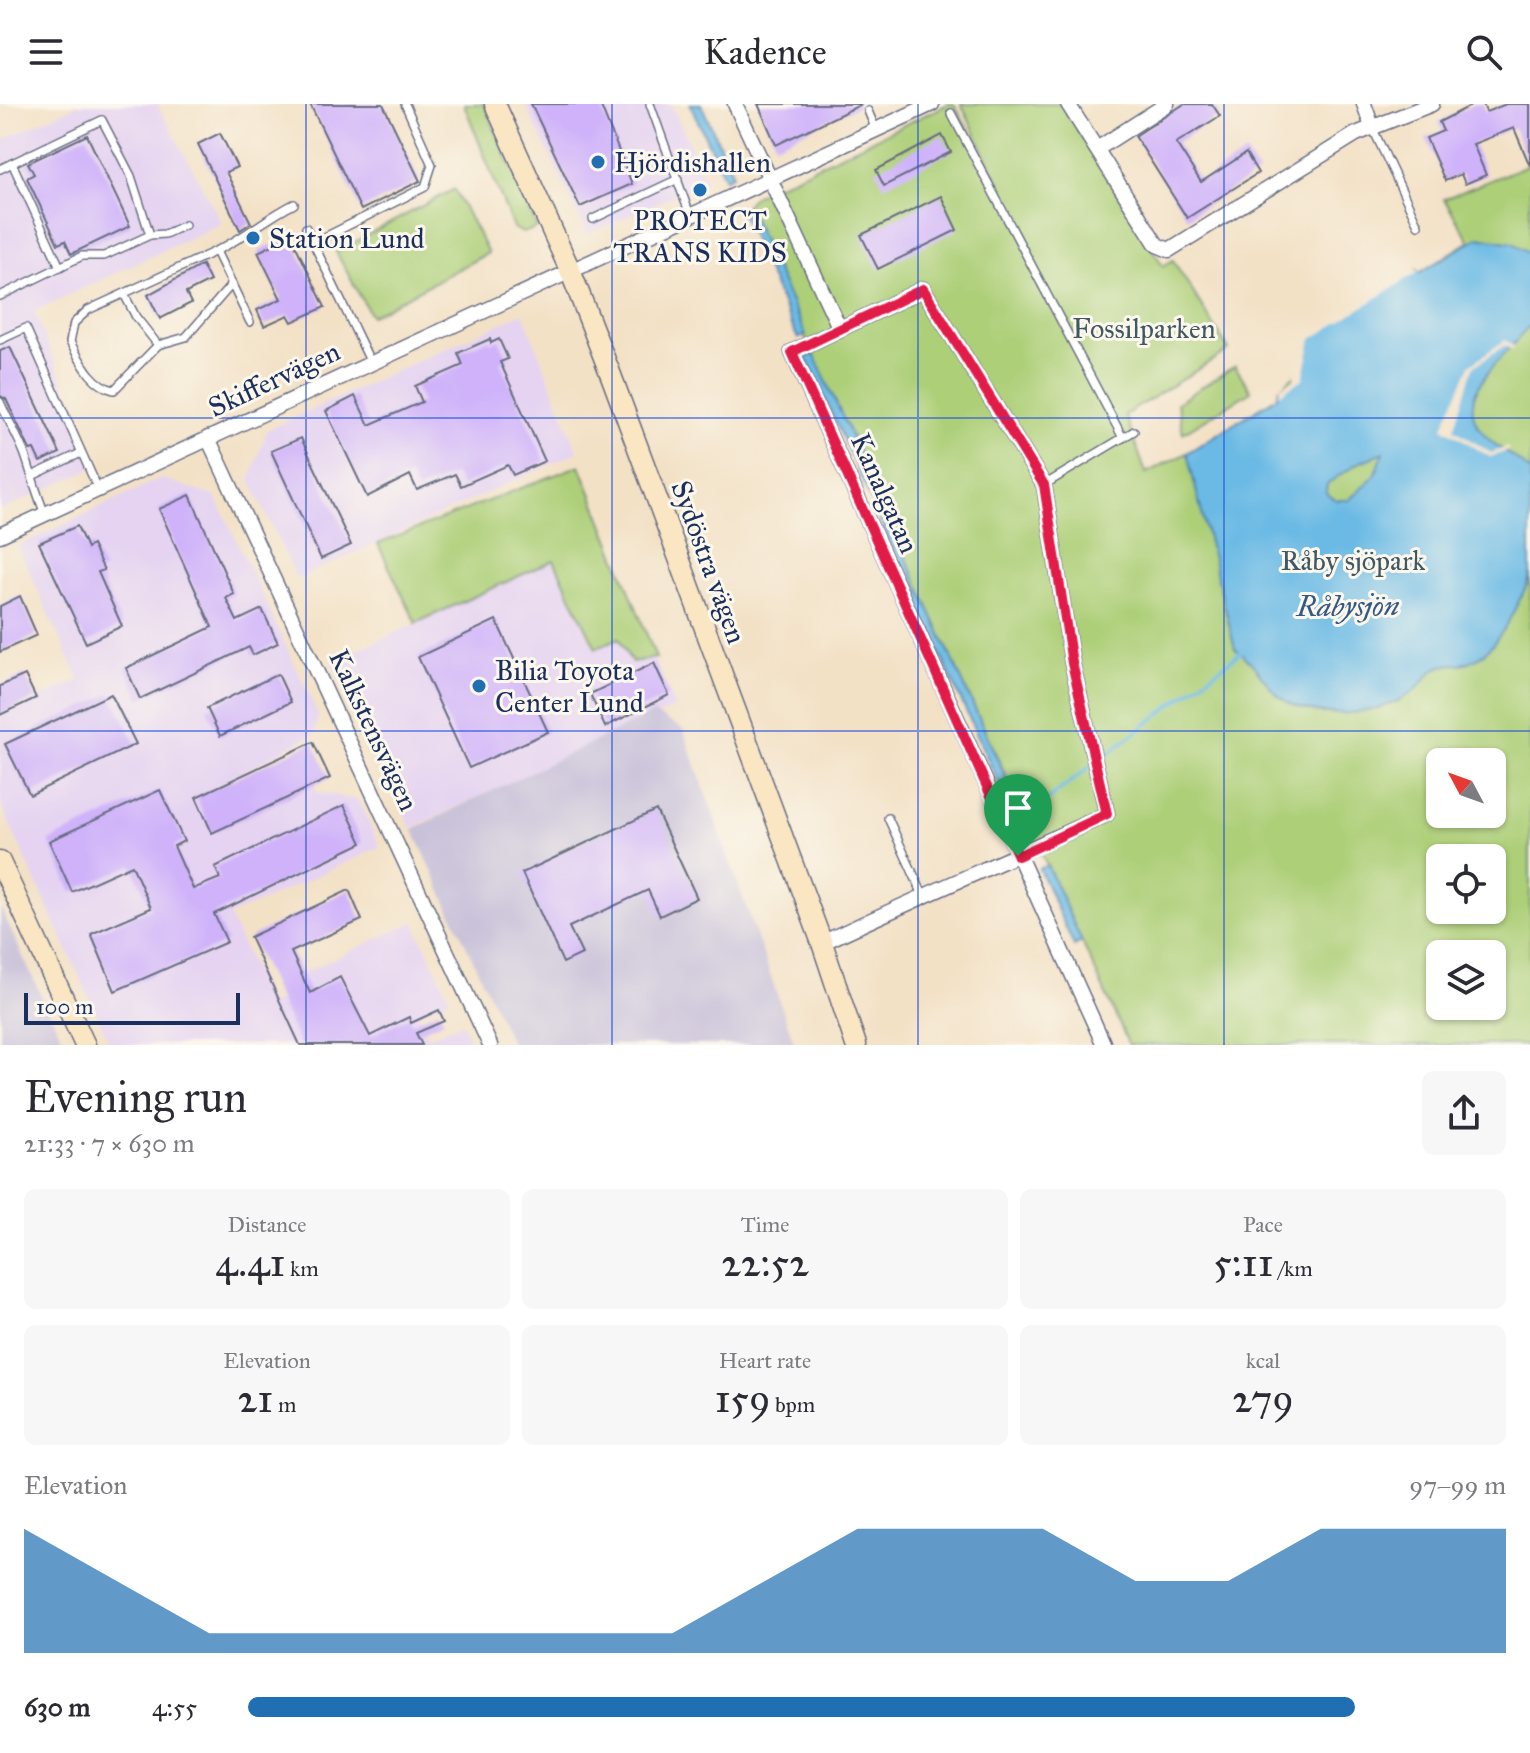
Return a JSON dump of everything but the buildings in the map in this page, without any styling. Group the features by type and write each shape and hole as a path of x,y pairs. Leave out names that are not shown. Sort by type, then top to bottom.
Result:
{"main road":[{"name":"Sydöstra vägen","path":"495,104 570,270 822,943 856,1045"},
{"path":"2,870 85,1045"}],"street":[{"path":"735,104 833,332"},
{"name":"Skiffervägen","path":"0,535 932,104"},
{"path":"1068,104 1157,245 1169,250 1372,127 1432,104"},
{"path":"1097,149 1167,104"},
{"path":"1364,104 1372,127"},
{"name":"Kanalgatan","path":"1044,485 923,289 792,352 1104,1045"},
{"name":"Kalkstensvägen","path":"208,438 490,1045"},
{"path":"822,943 1107,814 1072,663 1044,485"}],"lane":[{"path":"313,243 425,187 432,165 405,104"},
{"path":"650,104 690,215"},
{"path":"868,111 876,130"},
{"path":"951,113 1123,438"},
{"path":"0,169 102,120 131,176 150,235"},
{"path":"1372,127 1418,225"},
{"path":"12,163 60,267"},
{"path":"593,219 678,179"},
{"path":"232,284 186,337 158,345 114,390 103,388 90,376 70,342 74,323 88,310 240,240 260,221 294,204"},
{"path":"0,296 82,256 104,256 150,235 165,234 185,225"},
{"path":"306,228 371,363"},
{"path":"216,251 250,322"},
{"path":"124,294 136,317 158,345"},
{"path":"0,340 26,328 99,489"},
{"path":"0,402 45,515"},
{"path":"1044,485 1134,431"},
{"path":"32,476 81,453"},
{"path":"888,818 923,895"}],"shaded area":[{"path":"79,104 157,104 222,223 34,311 98,466 19,502 1,466 18,503 0,511 0,141"},
{"path":"525,104 671,104 706,181 588,234"},
{"path":"523,313 578,452 297,579 250,480 267,430"},
{"path":"161,478 216,497 318,714 315,733 196,797 212,833 314,786 317,792 358,800 380,847 229,916 270,1004 279,1001 301,974 414,922 450,999 418,1014 428,1037 462,1023 472,1045 111,1045 0,803 0,717 79,680 18,546"},
{"path":"554,560 595,650 619,639 630,664 652,654 676,707 411,828 332,662"},
{"path":"653,713 683,729 795,1045 512,1045 413,829"},
{"path":"0,907 39,991 66,1045 0,1045"}],"green space":[{"path":"464,104 484,104 537,228 523,233 513,228"},
{"path":"948,104 954,104 1009,202 961,104 1061,104 1163,266 1173,260 1229,350 1125,415 1146,473 1187,453 1277,397 1279,389 1416,269 1419,273 1470,241 1444,199 1530,164 1530,1045 1129,1045 768,256 741,210 754,196"},
{"path":"454,189 488,253 371,316 336,252"},
{"path":"1235,366 1251,391 1183,433 1177,403"},
{"path":"580,465 656,658 631,662 619,638 596,648 554,560 416,623 378,544"}],"water":[{"path":"690,104 701,104 733,174 725,179"},
{"path":"750,212 806,335 798,339 742,215"},
{"name":"Råbysjön","path":"1479,237 1513,243 1530,253 1530,325 1489,371 1474,398 1473,412 1483,433 1530,472 1530,576 1504,629 1479,657 1438,668 1413,692 1372,710 1340,714 1310,710 1277,695 1244,655 1235,649 1187,453 1277,397 1279,389 1294,380 1303,341 1416,269 1419,273","holes":["1384,452 1375,475 1349,500 1336,500 1326,493 1327,484 1358,463"]},
{"path":"814,354 1016,800 1008,804 806,357"},
{"path":"1047,865 1082,942 1074,946 1039,869"}],"pier":[{"path":"1415,268 1418,272 1312,339 1303,379 1279,394 1280,387 1294,379 1298,341"},
{"path":"1505,340 1514,347 1512,350 1505,345 1473,367 1454,429 1491,453 1508,447 1508,451 1490,457 1443,427 1470,365"}],"waterway":[{"path":"1098,761 1244,650"},
{"path":"1023,819 1091,766"}],"place":[{"name":"Hjördishallen","path":"598,162"},
{"name":"PROTECT TRANS KIDS","path":"700,190"},
{"name":"Station Lund","path":"253,238"},
{"name":"Bilia Toyota Center Lund","path":"479,686"}],"route":[{"path":"923,289 1044,485 1072,663 1107,814 1018,856 792,352 923,289"}],"park label":[{"name":"Fossilparken","path":"1144,328"},
{"name":"Råby sjöpark","path":"1353,560"}]}
